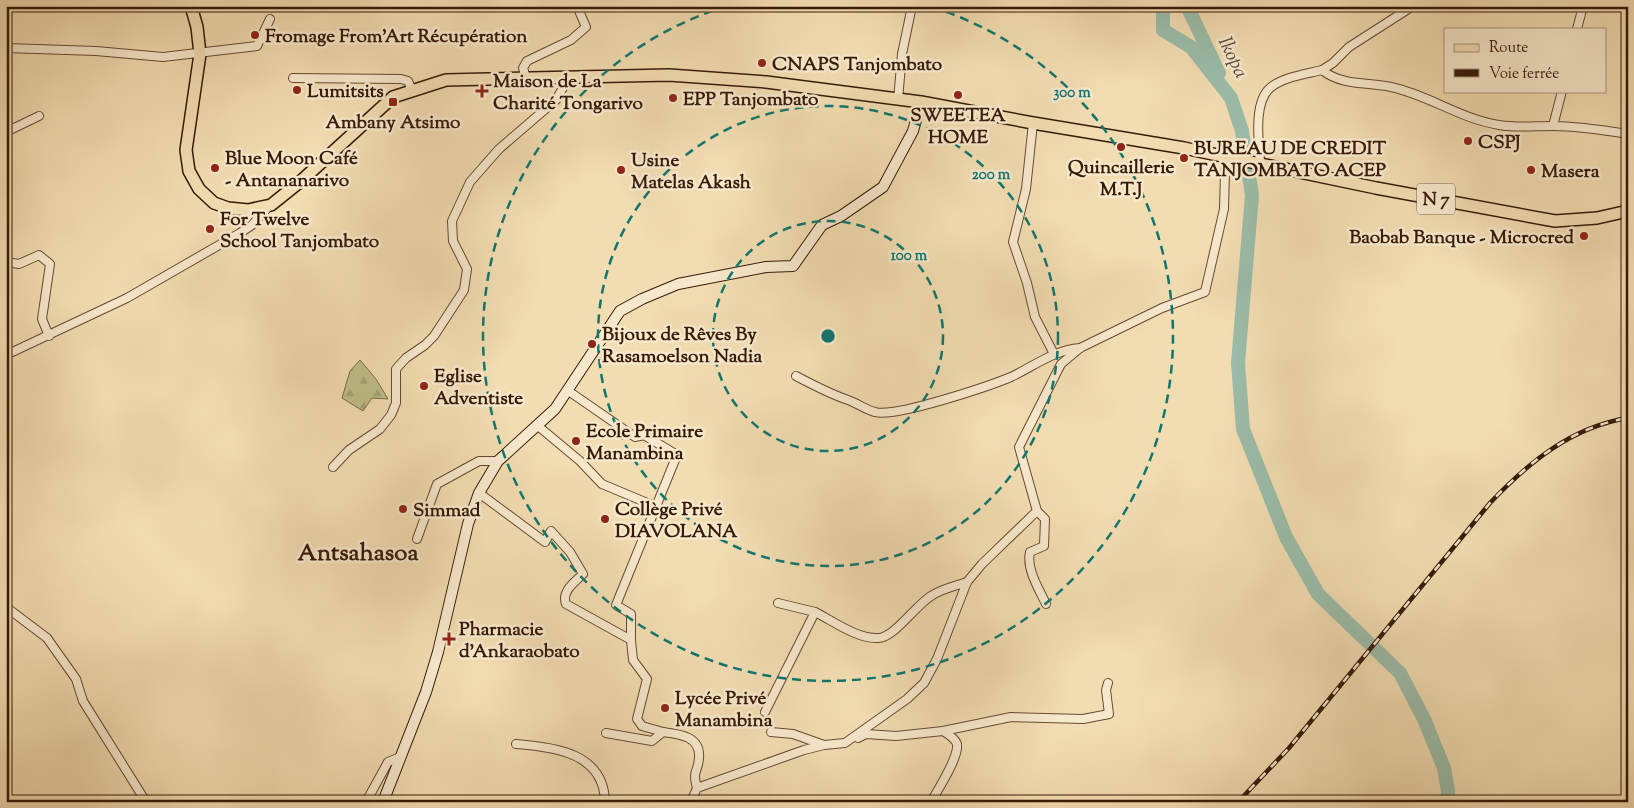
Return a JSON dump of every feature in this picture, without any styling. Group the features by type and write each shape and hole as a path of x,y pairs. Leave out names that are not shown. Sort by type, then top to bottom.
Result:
{"main road":[{"name":"N 7","path":"191,6 197,27 200,54 186,150 189,171 199,188 214,203 228,208 248,210 271,204 301,181 393,98 412,90 446,80 669,75 766,82 921,102 1234,157 1376,188 1555,221 1597,218 1628,211"}],"street":[{"path":"526,78 523,68 527,61 571,40 586,27 577,6"},
{"path":"898,100 902,54 912,6"},
{"path":"1260,162 1257,128 1263,99 1270,88 1291,78 1322,70 1333,63 1349,47 1413,6"},
{"path":"1577,28 1583,6"},
{"path":"6,48 96,51 163,57 200,54 257,46 270,19"},
{"path":"1322,70 1328,75 1351,83 1390,87 1420,96 1465,117 1499,125 1527,128 1553,126 1628,134"},
{"path":"333,467 349,450 380,429 391,415 396,403 396,369 406,358 425,345 434,336 464,290 467,269 453,241 452,221 470,182 499,149 556,100 569,77"},
{"path":"293,78 401,79 408,81 412,90"},
{"path":"1553,126 1562,92"},
{"path":"383,802 426,692 438,652 468,524 479,493 498,461 538,426 554,409 620,311 642,299 678,284 766,267 793,266 822,225 841,216 882,187 913,131 921,102"},
{"path":"6,128 10,130 39,116"},
{"path":"1033,123 1026,189 1013,242 1027,282 1035,317 1054,354"},
{"path":"1046,604 1032,574 1028,559 1030,552 1044,546 1045,519 1037,512 1019,447 1061,364 1080,348 1162,308 1205,292 1224,209 1225,172 1234,157"},
{"path":"6,354 49,336 127,298 240,233 252,225 271,204"},
{"path":"6,262 19,264 39,255 50,264 42,319 49,336"},
{"path":"796,376 840,399 877,413 918,406 960,395 1010,377 1054,354 1067,349 1080,348"},
{"path":"567,390 635,437 644,435 677,454 616,605 631,614 631,640 634,660 647,679 638,719 642,726 691,738 698,746 700,758 693,774 697,788 691,802"},
{"path":"538,426 580,461 602,484 657,507"},
{"path":"417,539 437,484 479,462 498,461"},
{"path":"479,493 545,542 551,531 570,552 583,574 566,592 564,598 566,604 631,640"},
{"path":"845,743 907,700 924,683 937,659 966,582 982,564 1037,512"},
{"path":"778,603 815,612 866,637 880,639 893,633 902,621 931,596 966,582"},
{"path":"6,607 48,638 76,679 83,701 146,802"},
{"path":"765,712 815,612"},
{"path":"697,788 824,745 845,743 866,734 896,736 943,731 992,719 1011,717 1083,719 1102,716 1109,714 1106,690 1108,683"},
{"path":"931,802 952,764 957,743 943,731"},
{"path":"606,733 652,741 663,732"},
{"path":"771,732 793,734 824,745"},
{"path":"516,744 558,749 594,768 605,791 605,802"},
{"path":"366,802 388,762 400,757"}],"green space":[{"path":"360,360 376,379 388,399 372,398 363,411 342,398 350,371"}],"waterway":[{"path":"1163,6 1163,30 1191,47 1231,98 1242,131 1252,195 1238,363 1243,429 1286,537 1318,594 1400,673 1424,719 1444,768 1448,791 1447,802"},
{"name":"Ikopa","path":"1187,6 1219,73"}],"railway":[{"path":"1238,802 1289,748 1490,503 1505,488 1535,461 1569,438 1588,429 1628,418"}],"place":[{"name":"Fromage From'Art Récupération","path":"255,35"},
{"name":"CNAPS Tanjombato","path":"762,63"},
{"name":"Lumitsits","path":"297,90"},
{"name":"Maison de La Charité Tongarivo","path":"482,91"},
{"name":"SWEETEA HOME","path":"958,95"},
{"name":"EPP Tanjombato","path":"673,98"},
{"name":"Ambany Atsimo","path":"393,102"},
{"name":"CSPJ","path":"1468,141"},
{"name":"Quincaillerie M.T.J","path":"1121,147"},
{"name":"BUREAU DE CREDIT TANJOMBATO ACEP","path":"1184,158"},
{"name":"Blue Moon Café - Antananarivo","path":"215,168"},
{"name":"Usine Matelas Akash","path":"621,170"},
{"name":"Masera","path":"1531,170"},
{"name":"For Twelve School Tanjombato","path":"210,229"},
{"name":"Baobab Banque - Microcred","path":"1584,236"},
{"name":"Bijoux de Rêves By Rasamoelson Nadia","path":"592,344"},
{"name":"Eglise Adventiste","path":"424,386"},
{"name":"Ecole Primaire Manambina","path":"576,441"},
{"name":"Simmad","path":"403,509"},
{"name":"Collège Privé DIAVOLANA","path":"605,519"},
{"name":"Pharmacie d'Ankaraobato","path":"449,639"},
{"name":"Lycée Privé Manambina","path":"665,708"}],"district":[{"name":"Antsahasoa","path":"358,552"}]}
